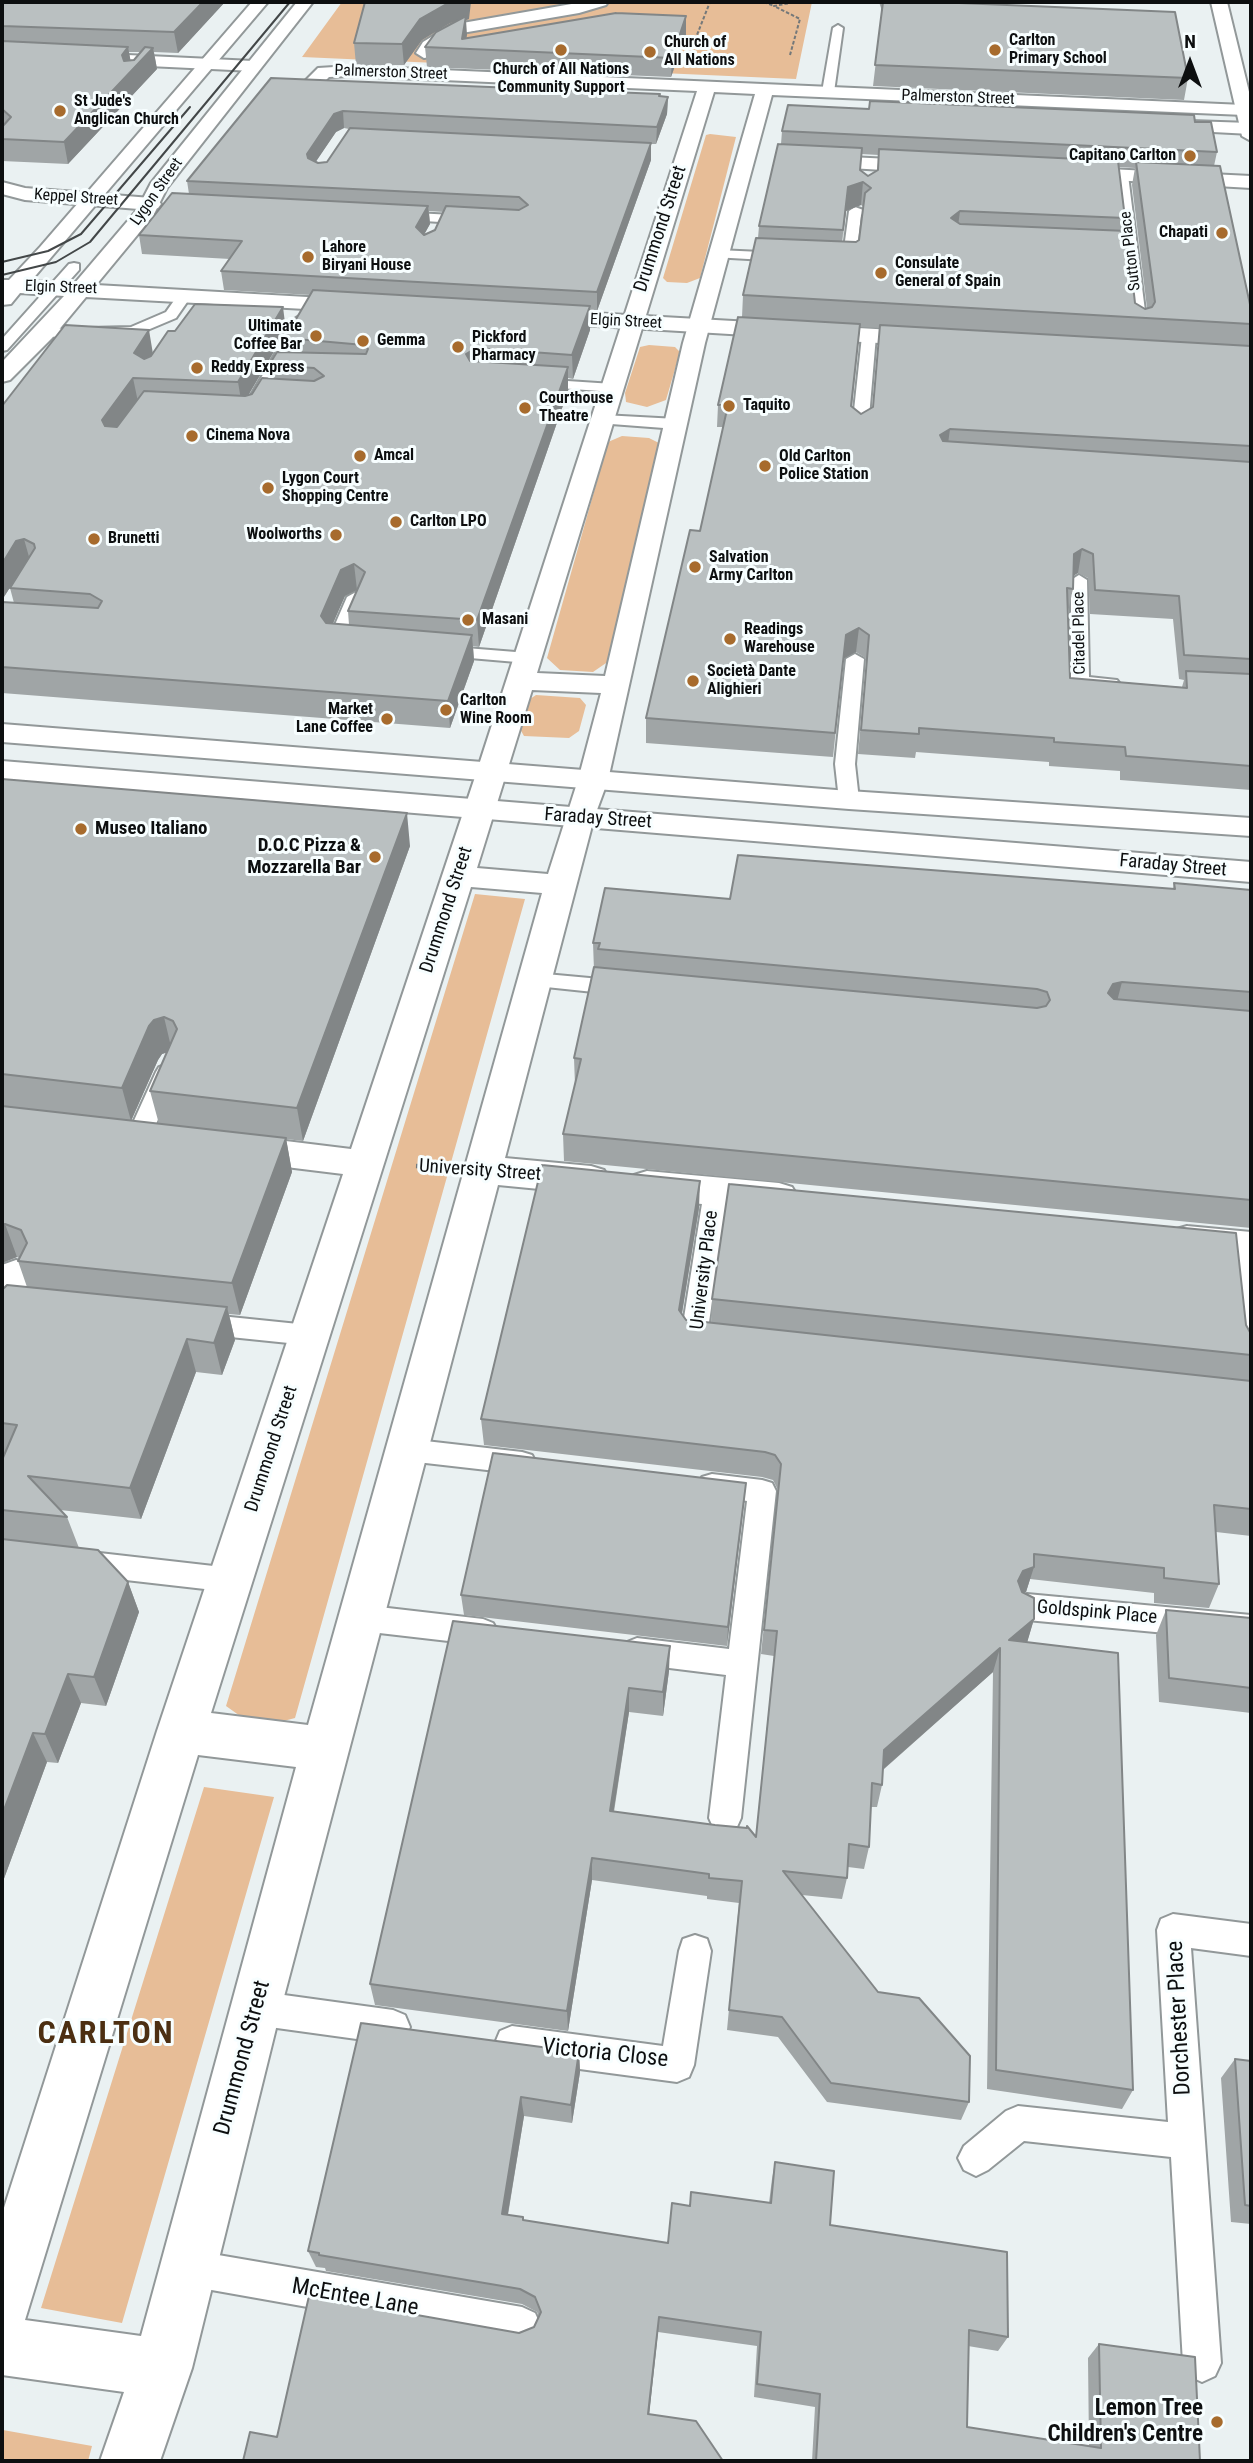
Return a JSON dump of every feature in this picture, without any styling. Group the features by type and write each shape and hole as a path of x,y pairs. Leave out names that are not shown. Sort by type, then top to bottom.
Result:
{"street":[{"name":"Lygon Street","path":"98,269 153,207 158,187 215,78 260,2"},
{"name":"Lygon Street","path":"6,290 35,264 93,198 215,78 253,66 304,2"},
{"path":"410,74 429,46 457,29 600,2"},
{"path":"1219,2 1230,22 1250,132"},
{"path":"2,54 143,65 215,78"},
{"path":"93,76 215,78 253,66"},
{"name":"Palmerston Street","path":"381,91 319,88 312,83 317,75 330,71 410,74 697,98 762,98 828,92 1176,116 1250,132"},
{"path":"479,95 604,100"},
{"name":"Palmerston Street","path":"697,98 730,106 762,98 785,108"},
{"name":"Drummond Street","path":"2,2304 181,1731 366,1164 603,420 679,153 694,128 697,98"},
{"name":"Drummond Street","path":"130,2461 162,2368 255,2008 617,685 702,314 718,254 755,158 753,131 762,98"},
{"name":"Palmerston Street","path":"1136,124 1176,116 1244,110"},
{"path":"694,128 753,131"},
{"path":"788,160 869,172 949,167"},
{"path":"1055,172 1251,182"},
{"name":"Keppel Street","path":"2,188 25,194 93,198 153,207"},
{"name":"Keppel Street","path":"52,216 75,218 153,207"},
{"name":"Elgin Street","path":"9,261 35,264 77,278 191,306 305,302 380,307"},
{"name":"Elgin Street","path":"6,290 55,287 98,269 124,270"},
{"path":"2,375 44,333 77,278"},
{"path":"305,302 326,282"},
{"name":"Elgin Street","path":"615,298 672,301 702,314 869,336 947,340"},
{"name":"Elgin Street","path":"514,316 632,323 702,314 730,304"},
{"path":"869,336 870,312"},
{"path":"1130,327 1168,329"},
{"path":"524,669 617,685"},
{"name":"Faraday Street","path":"2,733 366,761 486,790 586,799 844,838 1251,872"},
{"path":"352,799 366,761"},
{"name":"Faraday Street","path":"2,770 352,799 486,790 586,799 849,800 1249,828"},
{"path":"844,838 849,800"},
{"path":"458,876 561,886"},
{"path":"208,1144 366,1164"},
{"name":"University Street","path":"485,1170 812,1201"},
{"path":"1157,1236 1246,1245"},
{"path":"181,1731 327,1749"},
{"path":"2,2346 162,2368"}],"lane":[{"path":"828,92 838,28"},
{"name":"Sutton Place","path":"1122,175 1130,327"},
{"path":"824,259 849,260 855,211 860,211"},
{"path":"389,216 440,223 481,220"},
{"path":"718,254 800,257"},
{"path":"2,348 55,287"},
{"path":"283,324 305,302"},
{"path":"235,413 248,414 264,395 279,369 305,302"},
{"path":"168,316 191,306"},
{"path":"44,333 133,331 191,306"},
{"path":"860,429 869,336"},
{"path":"516,382 613,388"},
{"path":"603,420 677,424"},
{"name":"Citadel Place","path":"1079,580 1080,682 1133,685"},
{"path":"356,597 336,643 363,645"},
{"path":"417,649 524,669"},
{"path":"849,800 845,764 855,659"},
{"path":"535,980 638,990"},
{"path":"137,1136 171,1061"},
{"name":"University Place","path":"716,1191 694,1338 735,1342"},
{"path":"1246,1245 1251,1351"},
{"path":"178,1322 308,1335"},
{"path":"408,1450 554,1467"},
{"path":"693,1483 762,1491 725,1818"},
{"path":"55,1560 231,1580"},
{"name":"Goldspink Place","path":"1027,1607 1251,1628"},
{"path":"362,1618 513,1636"},
{"path":"607,1648 743,1664"},
{"name":"Dorchester Place","path":"1202,2363 1174,1930 1251,1940"},
{"name":"Victoria Close","path":"488,2040 677,2065 695,1951"},
{"path":"255,2008 420,2031"},
{"path":"976,2158 1018,2123 1186,2141"},
{"name":"McEntee Lane","path":"189,2268 522,2326"}],"path":[{"path":"699,29 710,2"},
{"path":"762,98 783,80 800,19 764,2"},
{"path":"774,6 795,2"},
{"name":"University Street","path":"366,1164 485,1170"}],"shaded area":[{"path":"342,2 812,2 796,79 302,57"},
{"path":"706,135 736,137 700,278 687,283 667,282 663,278"},
{"path":"640,347 675,347 680,352 666,400 647,407 626,402 625,393"},
{"path":"622,436 649,438 661,444 609,661 593,672 560,670 547,658 608,442"},
{"path":"536,695 580,698 586,705 579,731 569,738 524,736 520,729 530,699"},
{"path":"475,894 525,899 295,1718 257,1728 226,1706"},
{"path":"204,1787 274,1797 122,2323 41,2308"},
{"path":"3,2430 92,2446 88,2461 2,2461"}],"building":[{"path":"2,2 203,2 174,32 2,26"},
{"path":"365,2 450,2 420,19 402,44 354,43"},
{"name":"Carlton Primary School","path":"883,2 1175,12 1188,78 875,65"},
{"path":"616,13 686,16 672,58 425,47 436,32 466,16 462,39"},
{"path":"2,41 128,47 122,55 124,61 134,60 145,47 153,48 64,142 2,139 2,127 11,117 2,109"},
{"path":"271,78 660,94 659,96 668,97 657,127 343,111 334,114 307,154 308,158 318,163 327,162 350,128 651,143 597,292 221,271 242,241 139,235 172,193 428,206 416,227 424,235 435,230 446,206 519,210 528,205 519,197 187,181"},
{"path":"870,101 1194,115 1195,122 1211,122 1217,152 782,131 788,105 869,109"},
{"path":"778,144 862,148 860,170 868,176 878,170 879,149 1118,161 1125,218 960,211 951,218 960,224 1127,231 1135,303 1145,309 1152,307 1155,302 1136,162 1220,166 1251,309 1251,324 743,295 756,238 859,240 865,193 871,188 863,182 848,187 843,230 759,226"},
{"path":"313,290 590,306 572,355 476,348 466,354 470,361 568,367 477,620 348,611 365,572 354,564 341,570 321,616 326,623 472,635 448,701 2,667 2,602 98,608 102,601 90,594 10,588 35,548 34,544 24,539 16,541 2,564 2,406 65,325 149,330 134,353 144,359 151,356 168,331 175,331 195,304 283,307 238,382 133,378 102,420 105,426 117,427 144,391 245,396 252,394 262,378 314,381 324,376 314,368 269,365 277,352 366,354 368,349 364,345 285,338"},
{"path":"738,317 860,324 851,406 861,414 873,407 880,325 1251,346 1251,446 950,429 940,435 943,441 1251,462 1251,659 1184,655 1179,596 1095,590 1093,554 1082,549 1074,554 1073,589 1067,588 1070,678 1187,688 1186,671 1251,674 1251,766 1126,756 1125,747 1054,742 1054,738 919,728 919,734 861,730 869,635 859,628 846,635 835,733 646,718 690,530 700,531 728,405 718,405"},
{"path":"2,779 407,813 297,1108 150,1091 177,1029 173,1021 164,1017 154,1020 149,1026 122,1088 2,1074"},
{"path":"738,855 1175,889 1174,883 1251,890 1251,992 1122,982 1113,984 1108,993 1114,999 1251,1011 1251,1200 563,1134 581,1059 574,1058 594,967 1037,1008 1046,1006 1050,1000 1047,992 1037,989 598,949 600,943 593,943 605,888 730,899"},
{"path":"2,1106 286,1138 232,1283 18,1261 27,1243 21,1230 2,1225"},
{"path":"542,1165 700,1181 679,1310 686,1320 1251,1381 1251,1509 1214,1505 1219,1584 1164,1578 1164,1568 1034,1554 1034,1567 1023,1571 1018,1581 1022,1592 1034,1598 1034,1619 1009,1640 1118,1653 1133,2090 996,2070 1000,1648 884,1750 882,1785 872,1783 869,1847 849,1844 847,1878 783,1871 878,1992 919,1998 970,2056 969,2102 831,2083 782,2017 729,2010 742,1881 709,1878 709,1874 592,1858 567,2011 370,1984 453,1621 670,1646 663,1692 629,1688 610,1811 715,1825 747,1826 756,1837 777,1631 764,1630 781,1464 775,1455 765,1452 481,1419"},
{"path":"729,1184 1236,1233 1246,1325 1251,1334 1251,1355 712,1299"},
{"path":"7,1285 227,1307 214,1343 187,1339 130,1488 28,1476 67,1517 2,1510 2,1460 17,1425 2,1423 2,1288"},
{"path":"493,1453 746,1483 728,1627 461,1595"},
{"path":"2,1539 98,1550 128,1582 94,1677 68,1674 45,1734 33,1733 2,1815"},
{"path":"1166,1610 1251,1618 1251,1688 1169,1678"},
{"path":"361,2023 579,2052 571,2105 521,2097 502,2214 523,2217 523,2220 668,2243 672,2203 690,2206 691,2192 771,2203 775,2162 834,2171 830,2225 1007,2252 1008,2337 969,2330 967,2427 1101,2448 1099,2344 1195,2357 1200,2461 816,2461 820,2394 757,2384 761,2332 659,2317 648,2414 696,2421 723,2461 243,2461 250,2432 277,2437 309,2296 519,2333 534,2327 541,2312 535,2297 520,2289 308,2251"},
{"path":"1235,2059 1251,2061 1251,2206 1245,2205"}],"tram line":[{"path":"2,275 56,262 90,242 290,2"},
{"path":"2,262 48,251 81,234 190,107"}],"place":[{"name":"Church of All Nations Community Support","path":"561,50"},
{"name":"Carlton Primary School","path":"995,50"},
{"name":"Church of All Nations","path":"650,52"},
{"name":"St Jude's Anglican Church","path":"60,111"},
{"name":"Capitano Carlton","path":"1190,156"},
{"name":"Chapati","path":"1222,233"},
{"name":"Lahore Biryani House","path":"308,257"},
{"name":"Consulate General of Spain","path":"881,273"},
{"name":"Ultimate Coffee Bar","path":"316,336"},
{"name":"Gemma","path":"363,341"},
{"name":"Pickford Pharmacy","path":"458,347"},
{"name":"Reddy Express","path":"197,368"},
{"name":"Taquito","path":"729,406"},
{"name":"Courthouse Theatre","path":"525,408"},
{"name":"Cinema Nova","path":"192,436"},
{"name":"Amcal","path":"360,456"},
{"name":"Old Carlton Police Station","path":"765,466"},
{"name":"Lygon Court Shopping Centre","path":"268,488"},
{"name":"Carlton LPO","path":"396,522"},
{"name":"Woolworths","path":"336,535"},
{"name":"Brunetti","path":"94,539"},
{"name":"Salvation Army Carlton","path":"695,567"},
{"name":"Masani","path":"468,620"},
{"name":"Readings Warehouse","path":"730,639"},
{"name":"Società Dante Alighieri","path":"693,681"},
{"name":"Carlton Wine Room","path":"446,710"},
{"name":"Market Lane Coffee","path":"387,719"},
{"name":"Museo Italiano","path":"81,829"},
{"name":"D.O.C Pizza & Mozzarella Bar","path":"375,857"},
{"name":"Lemon Tree Children's Centre","path":"1217,2422"}],"district":[{"name":"CARLTON","path":"106,2035"}]}
